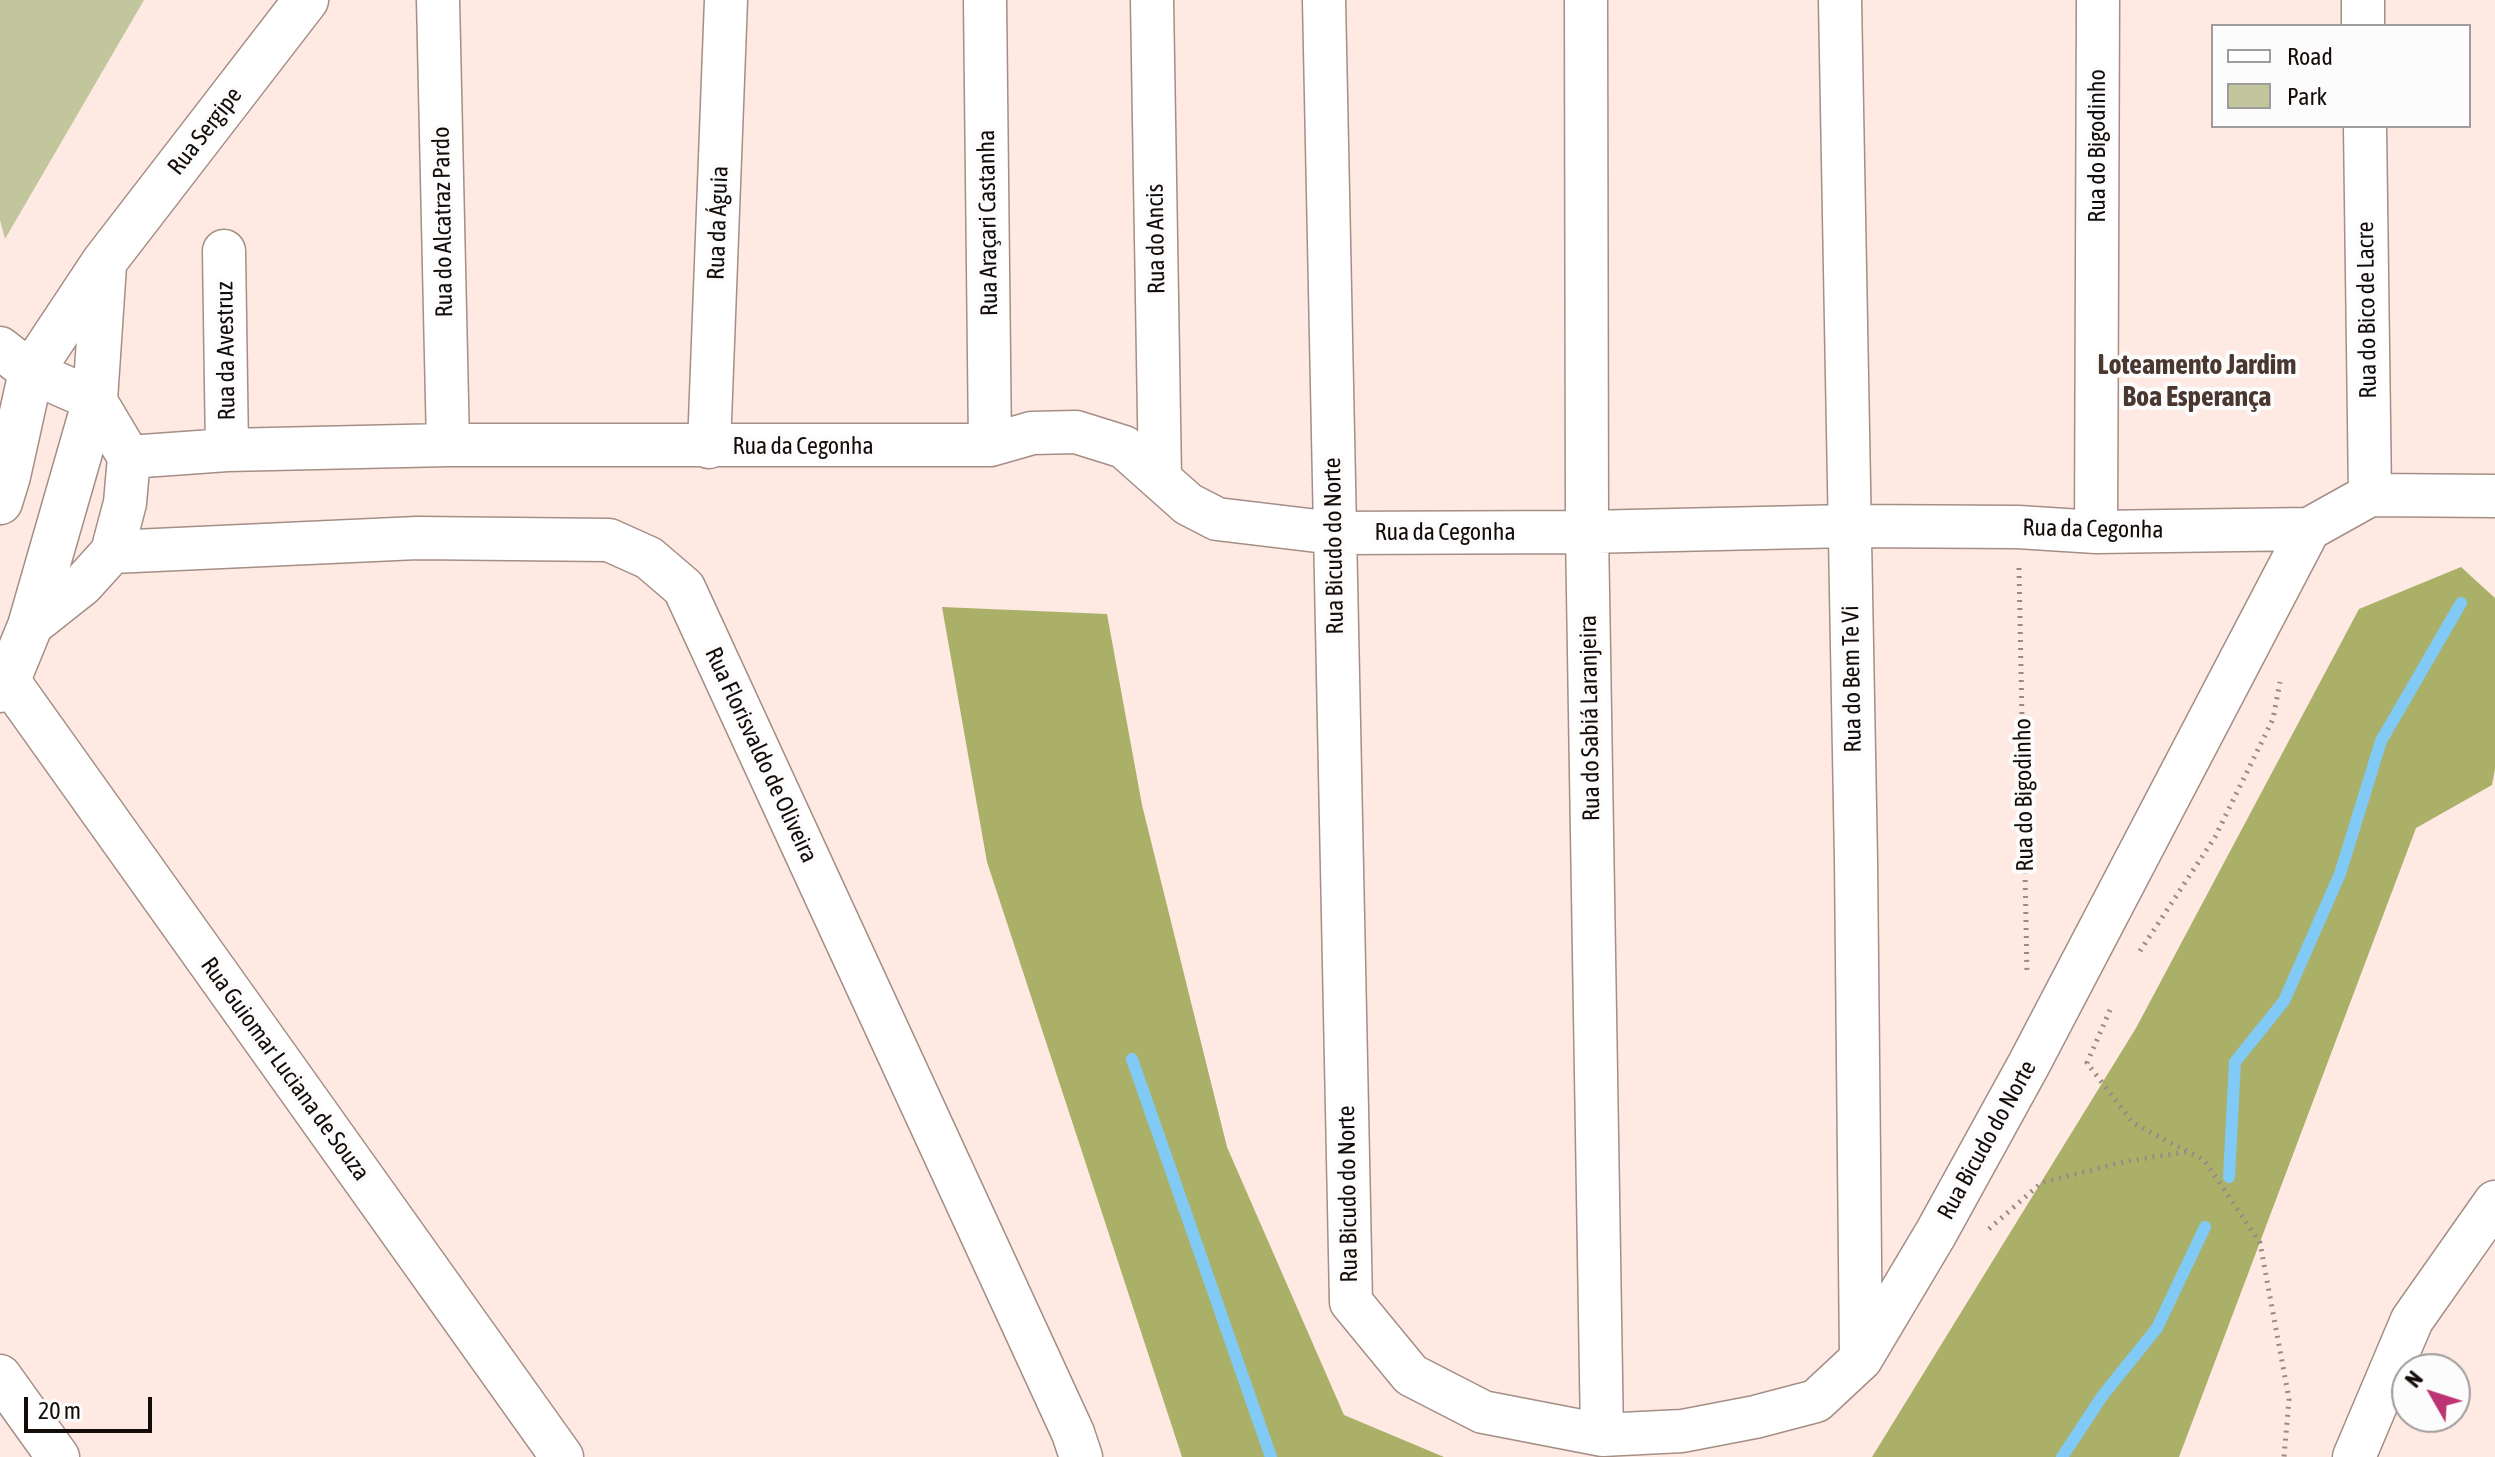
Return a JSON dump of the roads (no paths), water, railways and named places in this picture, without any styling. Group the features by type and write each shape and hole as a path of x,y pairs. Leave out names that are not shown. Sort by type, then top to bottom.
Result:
{"street":[{"name":"Rua Sergipe","path":"16,360 104,262 306,0"},
{"name":"Rua do Alcatraz Pardo","path":"438,0 448,445"},
{"name":"Rua da Águia","path":"709,447 726,0"},
{"name":"Rua Araçari Castanha","path":"985,0 990,445"},
{"name":"Rua do Ancis","path":"1152,0 1160,477"},
{"name":"Rua Bicudo do Norte","path":"1324,0 1351,1302 1411,1375 1483,1412 1602,1435 1682,1431 1816,1401 1861,1359 1936,1233 2029,1064 2309,529"},
{"name":"Rua do Sabiá Laranjeira","path":"1586,0 1587,532 1602,1435"},
{"name":"Rua do Bem Te Vi","path":"1840,0 1856,860 1861,1359"},
{"name":"Rua do Bigodinho","path":"2096,532 2098,0"},
{"path":"2363,0 2363,24"},
{"name":"Rua do Bico de Lacre","path":"2365,128 2370,495"},
{"name":"Rua da Avestruz","path":"224,251 227,450"},
{"path":"4,685 30,626 95,400 104,262"},
{"path":"3,480 16,360 95,400 129,457 125,503 112,552 83,584 30,626"},
{"name":"Rua da Cegonha","path":"129,457 227,450 448,445 990,445 1032,433 1076,432 1124,447 1188,504 1217,519 1334,533 1587,532 1849,526 2018,527 2096,532 2309,529 2370,495 2495,496"},
{"name":"Rua Florisvaldo de Oliveira","path":"112,552 417,538 609,540 649,558 684,588 1073,1433 1081,1457"},
{"name":"Rua Guiomar Luciana de Souza","path":"4,685 562,1457"},
{"path":"2363,1452 2412,1320 2495,1202"},
{"path":"0,1376 58,1457"}],"waterway":[{"path":"2229,1177 2235,1062 2284,1001 2340,874 2381,741 2461,603"},
{"path":"1132,1059 1271,1457"},
{"path":"2062,1457 2103,1395 2157,1328 2205,1227"}],"district":[{"name":"Loteamento Jardim Boa Esperança","path":"2197,381"}]}
